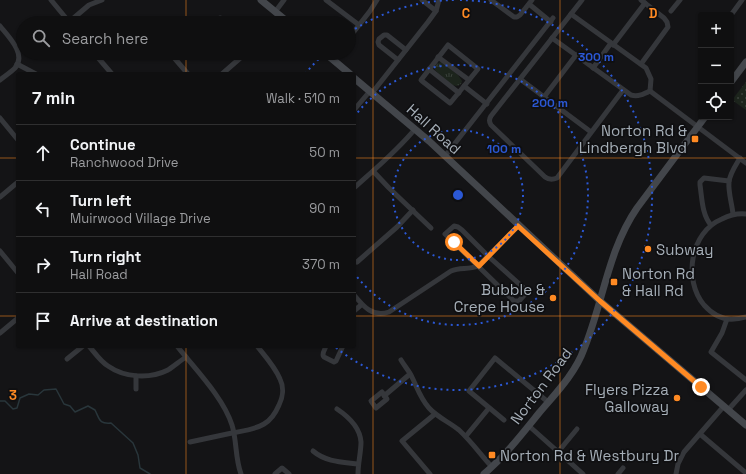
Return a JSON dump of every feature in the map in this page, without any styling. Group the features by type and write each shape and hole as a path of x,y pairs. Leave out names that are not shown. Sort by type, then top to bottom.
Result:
{"main road":[{"path":"261,0 280,16"},
{"path":"333,60 348,72"},
{"path":"734,78 746,62"},
{"name":"Hall Road","path":"356,80 446,156 518,226 600,301 746,425"},
{"name":"Norton Road","path":"484,474 529,426 572,372 582,356 616,249 629,221 703,120"}],"street":[{"path":"51,0 64,16"},
{"path":"76,16 89,5 102,0"},
{"path":"278,14 284,0"},
{"path":"326,0 347,16"},
{"path":"356,29 377,0"},
{"path":"422,0 436,11"},
{"path":"356,108 406,50 436,11 439,0"},
{"path":"446,156 552,20 530,2 520,16 514,17 491,0"},
{"path":"582,0 491,116 489,122 545,177 551,180 557,178 623,90"},
{"path":"671,11 680,0"},
{"path":"733,12 742,0"},
{"path":"593,68 643,2 664,18 668,27 641,64"},
{"path":"571,14 646,68 651,79 650,91"},
{"path":"0,26 16,47"},
{"path":"398,60 379,45 378,42 381,36 386,36 406,50"},
{"path":"552,38 623,90 634,96 650,91"},
{"path":"447,46 477,68 477,70 450,103 421,80 429,69 447,46"},
{"path":"544,97 576,55"},
{"path":"438,57 469,80"},
{"path":"0,80 15,68 19,60"},
{"path":"100,60 110,72"},
{"path":"176,60 186,72"},
{"path":"224,72 237,60"},
{"path":"17,64 32,72"},
{"path":"429,69 459,93"},
{"path":"520,79 591,132"},
{"path":"464,86 487,104"},
{"path":"650,91 746,163"},
{"path":"0,119 16,138"},
{"path":"356,186 404,143 415,129"},
{"path":"733,214 729,181 733,169 740,158"},
{"path":"373,171 431,228"},
{"path":"711,225 708,222 703,209 700,182 704,178 729,181"},
{"path":"0,197 16,184"},
{"path":"357,262 397,227 413,210"},
{"path":"746,214 733,214 711,225 700,240 694,253 691,269 695,292 707,308 717,315 728,319 736,320 746,317"},
{"path":"454,226 462,230 526,290 526,293 519,301 514,301 479,266 445,234 454,226"},
{"path":"356,298 369,311 374,313 389,312 456,268 470,269 479,266 518,226"},
{"path":"0,251 16,269"},
{"path":"356,309 361,304"},
{"path":"728,319 711,352 746,380"},
{"path":"0,332 16,320"},
{"path":"67,359 81,348"},
{"path":"91,348 100,360 108,366 117,371 136,376 158,374 186,357"},
{"path":"179,348 220,400 227,413 232,426 237,460 241,474"},
{"path":"190,442 254,428 264,424 276,412 283,394 280,378 269,360 259,348"},
{"path":"325,348 323,356 334,362 336,361 342,348"},
{"path":"504,420 469,390 495,358 548,402"},
{"path":"401,360 423,400 435,414 457,428 466,436 492,467"},
{"path":"384,396 410,374"},
{"path":"136,376 136,389"},
{"path":"676,474 680,458 684,452 726,408 746,390"},
{"path":"466,436 489,408"},
{"path":"337,409 350,419 358,432 361,443 358,474"},
{"path":"430,474 402,441 435,414"},
{"path":"529,426 583,474"},
{"path":"558,452 578,429"},
{"path":"700,434 746,473"},
{"path":"313,451 318,456 328,460 358,464"},
{"path":"275,474 282,468 289,474"},
{"path":"618,474 623,468"}],"green space":[{"path":"441,62 458,75 462,81 461,84 457,86 452,85 435,70 434,67"},
{"path":"746,82 746,110 734,101 734,97"}],"waterway":[{"path":"0,401 5,401 13,409 17,408 20,398 29,394 38,395 44,390 56,389 64,404 70,406 75,412 88,406 95,410 102,422 111,423 133,443 138,455 140,468 150,474"}],"place":[{"name":"Norton Rd & Lindbergh Blvd","path":"695,139"},
{"name":"Subway","path":"648,249"},
{"name":"Norton Rd & Hall Rd","path":"614,282"},
{"name":"Bubble & Crepe House","path":"553,298"},
{"name":"Flyers Pizza Galloway","path":"677,398"},
{"name":"Norton Rd & Westbury Dr","path":"492,455"}],"route":[{"path":"454,242 479,266 518,226 600,301 701,387"}]}
